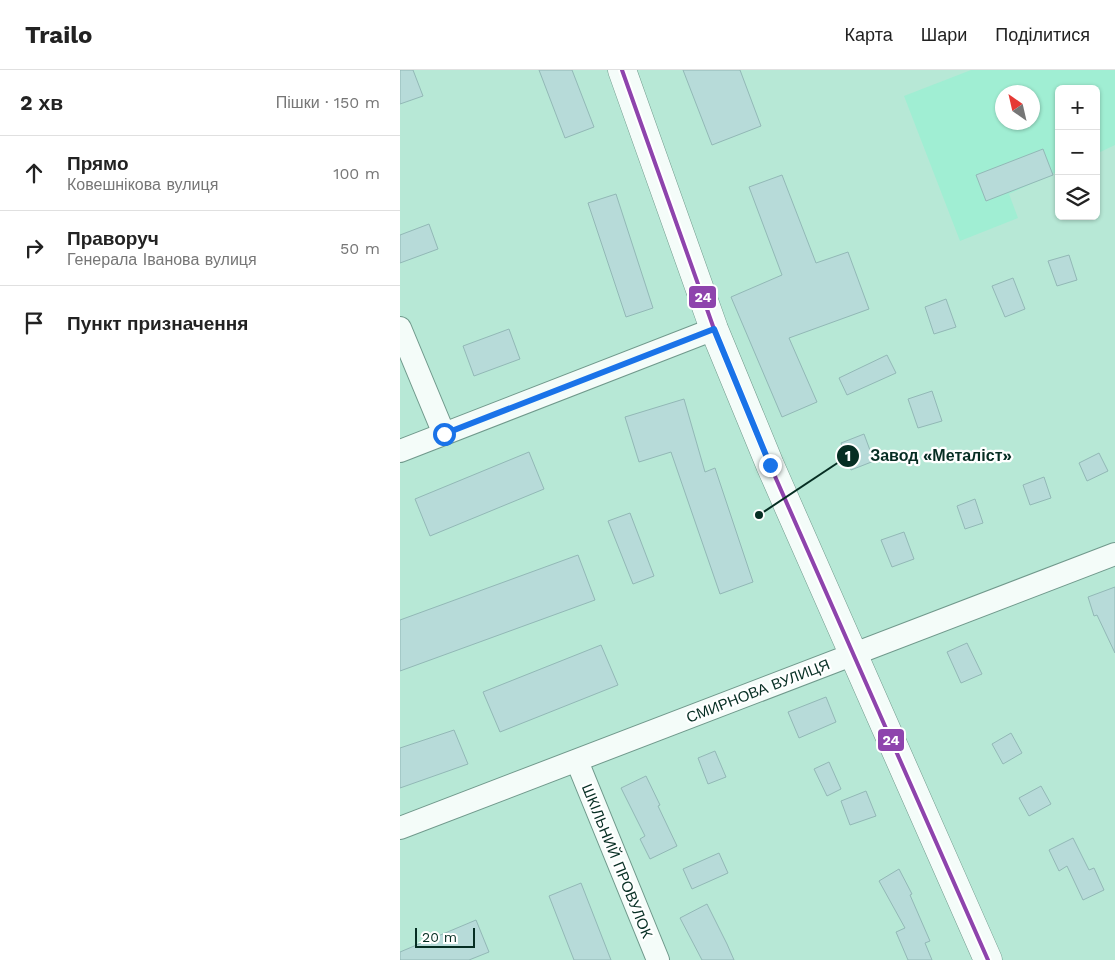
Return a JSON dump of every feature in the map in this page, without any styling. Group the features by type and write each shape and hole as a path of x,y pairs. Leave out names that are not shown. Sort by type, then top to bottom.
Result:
{"street":[{"path":"622,70 714,329 770,465 988,960"},
{"path":"400,328 444,434"},
{"path":"400,451 714,329"},
{"name":"СМИРНОВА ВУЛИЦЯ","path":"400,828 1115,554"},
{"name":"ШКІЛЬНИЙ ПРОВУЛОК","path":"577,761 658,960"}],"shaded area":[{"path":"971,70 1115,70 1115,145 1100,152 1100,85 1055,85 1055,173 1009,194 1018,218 960,241 904,96"}],"building":[{"path":"400,70 413,70 423,96 400,104"},
{"path":"539,70 572,70 594,127 565,138"},
{"path":"683,70 740,70 761,126 712,145"},
{"path":"1043,149 1053,175 986,201 976,175"},
{"path":"782,175 816,263 848,252 869,309 789,338 817,402 782,417 731,297 782,275 749,187"},
{"path":"616,194 653,308 626,317 588,203"},
{"path":"429,224 438,249 400,263 400,235"},
{"path":"1069,255 1077,280 1057,286 1048,261"},
{"path":"1013,278 1025,309 1005,317 992,286"},
{"path":"946,299 956,327 934,334 925,307"},
{"path":"509,329 520,359 474,376 463,346"},
{"path":"887,355 896,373 847,395 839,378"},
{"path":"932,391 942,421 918,428 908,399"},
{"path":"684,399 705,472 715,468 753,582 720,594 671,452 639,462 625,417"},
{"path":"864,434 874,461 851,470 841,443"},
{"path":"529,452 544,489 430,536 415,499"},
{"path":"1099,453 1108,471 1087,481 1079,463"},
{"path":"1044,477 1051,498 1030,505 1023,485"},
{"path":"975,499 983,523 965,529 957,506"},
{"path":"630,513 654,576 633,584 608,521"},
{"path":"904,532 914,559 892,567 881,540"},
{"path":"578,555 595,600 400,671 400,620"},
{"path":"1115,587 1115,653 1097,615 1094,616 1088,597"},
{"path":"967,643 982,674 961,683 947,652"},
{"path":"601,645 618,685 500,732 483,692"},
{"path":"826,697 836,722 799,738 788,712"},
{"path":"454,730 468,764 400,788 400,748"},
{"path":"1011,733 1022,753 1003,764 992,744"},
{"path":"715,751 726,777 708,784 698,758"},
{"path":"829,762 841,789 827,796 814,769"},
{"path":"646,776 677,846 650,859 640,839 645,836 621,788"},
{"path":"1041,786 1051,804 1029,816 1019,798"},
{"path":"866,791 876,816 850,825 841,801"},
{"path":"1073,838 1089,870 1094,868 1104,890 1083,900 1067,866 1059,871 1049,850"},
{"path":"719,853 728,873 692,889 683,869"},
{"path":"899,869 912,894 910,895 930,941 925,943 932,960 908,960 896,932 905,928 879,881"},
{"path":"581,883 611,960 574,960 549,896"},
{"path":"707,904 734,960 702,960 680,918"},
{"path":"476,920 489,952 469,960 400,960 400,952"}],"transit line":[{"name":"24","path":"622,70 714,329 770,465 988,960"}],"place":[{"name":"Завод «Металіст»","path":"759,515"}],"route":[{"path":"444,434 714,329 770,465"}]}
